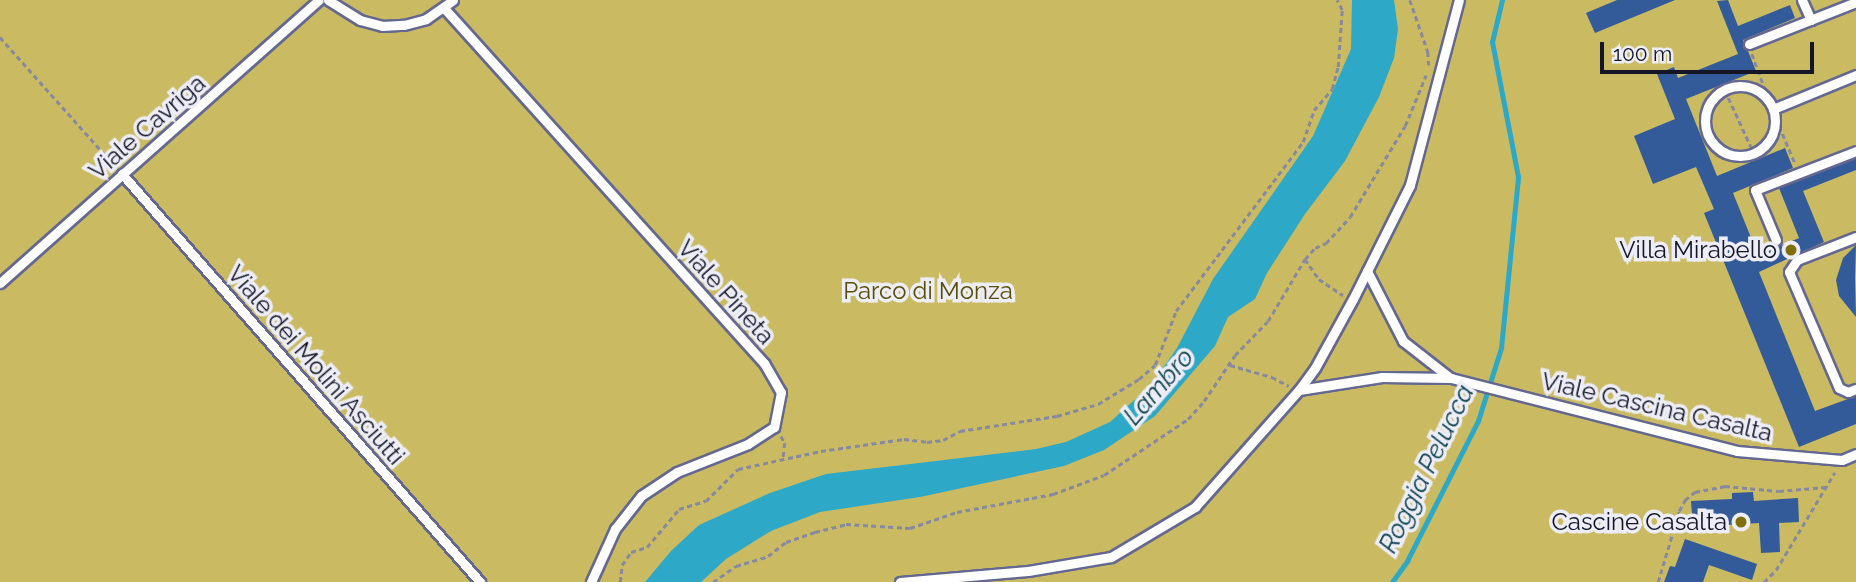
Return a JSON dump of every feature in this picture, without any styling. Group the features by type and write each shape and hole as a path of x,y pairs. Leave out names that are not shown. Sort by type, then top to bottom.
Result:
{"lane":[{"name":"Viale Cavriga","path":"0,283 319,0"},
{"path":"328,0 360,20 382,26 415,22 445,9 453,0"},
{"path":"900,582 1028,571 1111,557 1195,507 1299,390 1315,368 1353,299 1410,185 1459,0"},
{"path":"1802,0 1811,20"},
{"path":"1749,44 1856,2"},
{"name":"Viale Pineta","path":"445,9 764,363 781,392 774,427"},
{"path":"1773,109 1856,75"},
{"path":"1739,86 1754,89 1773,109 1772,135 1765,146 1754,153 1731,155 1717,148 1708,136 1705,121 1709,106 1726,90 1739,86"},
{"path":"1776,240 1755,190 1856,151"},
{"name":"Viale dei Molini Asciutti","path":"122,174 480,582"},
{"path":"1856,237 1797,260 1789,272 1839,388 1848,392 1856,389"},
{"name":"Viale Cascina Casalta","path":"1367,271 1403,341 1451,378"},
{"name":"Viale Cascina Casalta","path":"1299,390 1382,377 1451,378 1737,451 1842,460 1856,454"},
{"path":"591,582 615,529 642,496 677,472 715,454 748,444 774,427"}],"path":[{"path":"620,582 622,565 631,552 647,547 679,509 706,501 738,470 904,439 926,442 943,440 960,431 1057,416 1098,404 1155,365 1176,311 1303,142 1314,110 1332,89 1338,67 1342,10 1337,0"},
{"path":"713,582 736,566 768,556 786,542 815,532 846,524 909,528 957,512 1053,494 1104,475 1188,419 1249,339 1268,321 1305,259 1315,248 1326,243 1350,217 1405,126 1429,66 1428,52 1410,0"},
{"path":"0,37 122,174"},
{"path":"1749,44 1799,173"},
{"path":"1726,90 1754,153"},
{"path":"1305,259 1319,279 1353,299"},
{"path":"1229,365 1272,377 1299,390"},
{"path":"774,427 785,443 783,460"},
{"path":"1765,582 1776,570 1842,460"},
{"path":"1658,582 1678,511 1685,500 1695,492 1725,486 1779,491 1826,487"}],"green space":[{"name":"Parco di Monza","path":"0,0 1856,0 1856,582 0,582"}],"water":[{"name":"Lambro","path":"1352,0 1394,0 1398,29 1394,58 1379,97 1345,161 1305,214 1267,273 1255,299 1228,317 1215,346 1155,416 1104,450 1064,466 920,497 820,512 771,531 726,559 701,582 645,582 671,551 699,525 770,493 826,474 1036,449 1066,442 1110,422 1150,386 1177,348 1213,279 1313,136 1351,49"}],"building":[{"path":"1617,0 1675,0 1595,33 1586,13"},
{"name":"Villa Mirabello","path":"1728,0 1738,26 1790,5 1795,18 1743,40 1743,47 1748,51 1756,71 1686,99 1717,176 1785,148 1793,168 1733,193 1758,255 1799,238 1779,188 1856,158 1856,170 1803,191 1824,242 1759,272 1815,411 1856,396 1856,424 1799,447 1704,213 1714,209 1696,167 1653,184 1634,136 1675,119 1657,74 1674,67 1678,78 1738,54 1717,1"},
{"path":"1856,245 1856,317 1839,296 1836,280 1843,258"},
{"name":"Cascine Casalta","path":"1753,492 1754,501 1798,498 1799,522 1779,523 1780,552 1761,553 1759,523 1693,527 1691,501 1732,499 1732,493"},
{"path":"1685,539 1757,564 1752,580 1709,565 1703,582 1664,582 1670,566 1675,567"}],"waterway":[{"name":"Roggia Pelucca","path":"1392,582 1407,561 1478,421 1501,348 1518,177 1492,42 1502,0"}],"place":[{"name":"Villa Mirabello","path":"1791,250"},
{"name":"Cascine Casalta","path":"1741,522"}]}
